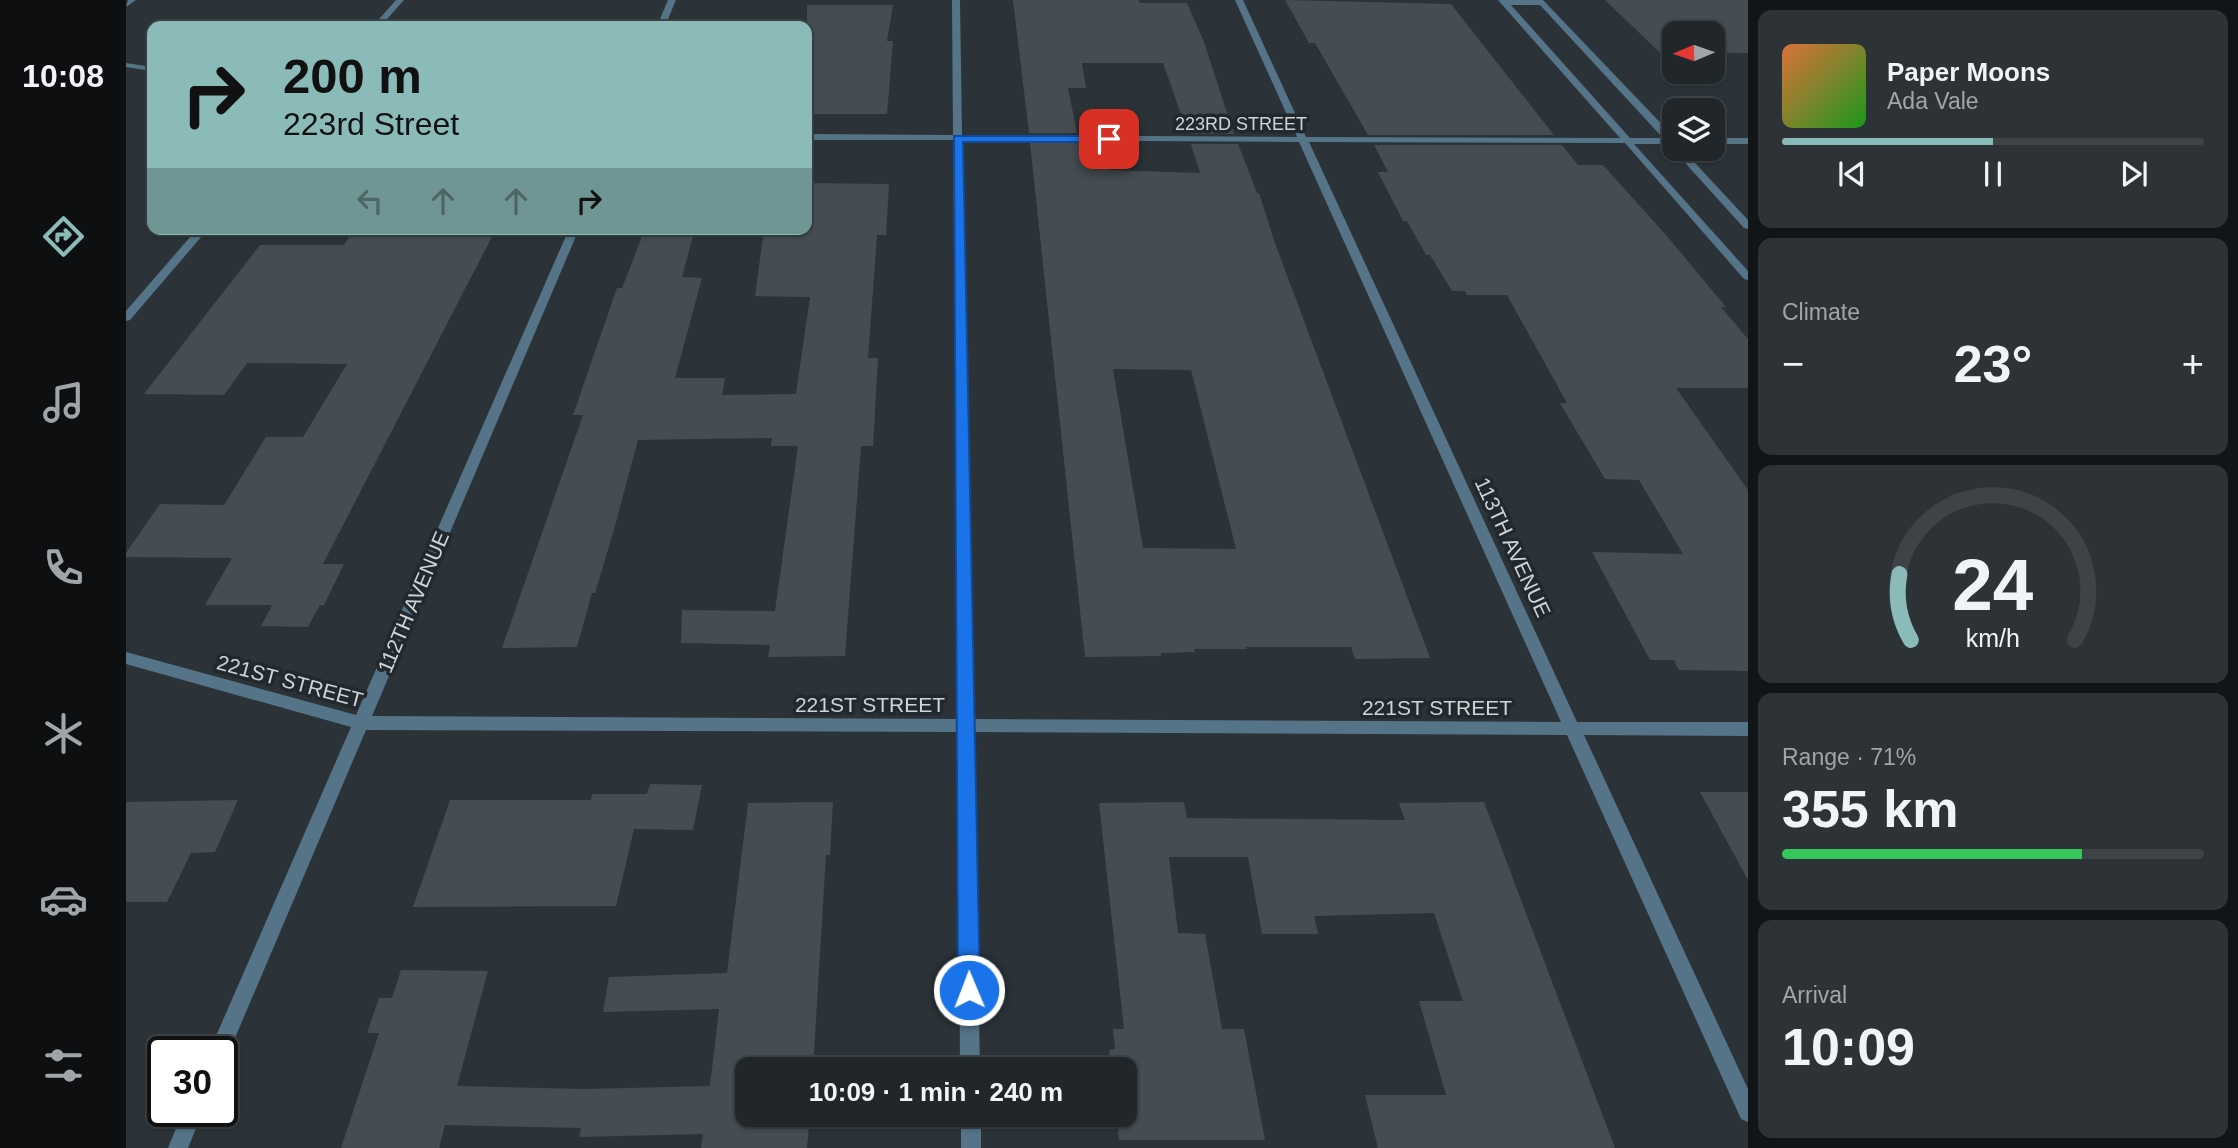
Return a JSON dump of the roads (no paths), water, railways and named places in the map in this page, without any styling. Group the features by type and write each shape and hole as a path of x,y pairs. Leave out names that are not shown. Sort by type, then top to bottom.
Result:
{"street":[{"path":"126,5 132,0"},
{"path":"381,21 400,0"},
{"path":"663,21 672,0"},
{"path":"956,0 970,1057"},
{"name":"113TH AVENUE","path":"1239,0 1748,1112"},
{"path":"1503,1 1541,1 1662,131"},
{"path":"1503,1 1748,277"},
{"path":"126,65 147,68"},
{"name":"223RD STREET","path":"812,137 1662,143"},
{"path":"1725,141 1748,141"},
{"path":"1689,161 1748,226"},
{"path":"126,318 198,235"},
{"name":"112TH AVENUE","path":"226,1036 570,235"},
{"name":"221ST STREET","path":"126,658 360,723 1748,729"},
{"path":"178,1148 187,1127"},
{"path":"971,1127 971,1148"}]}
